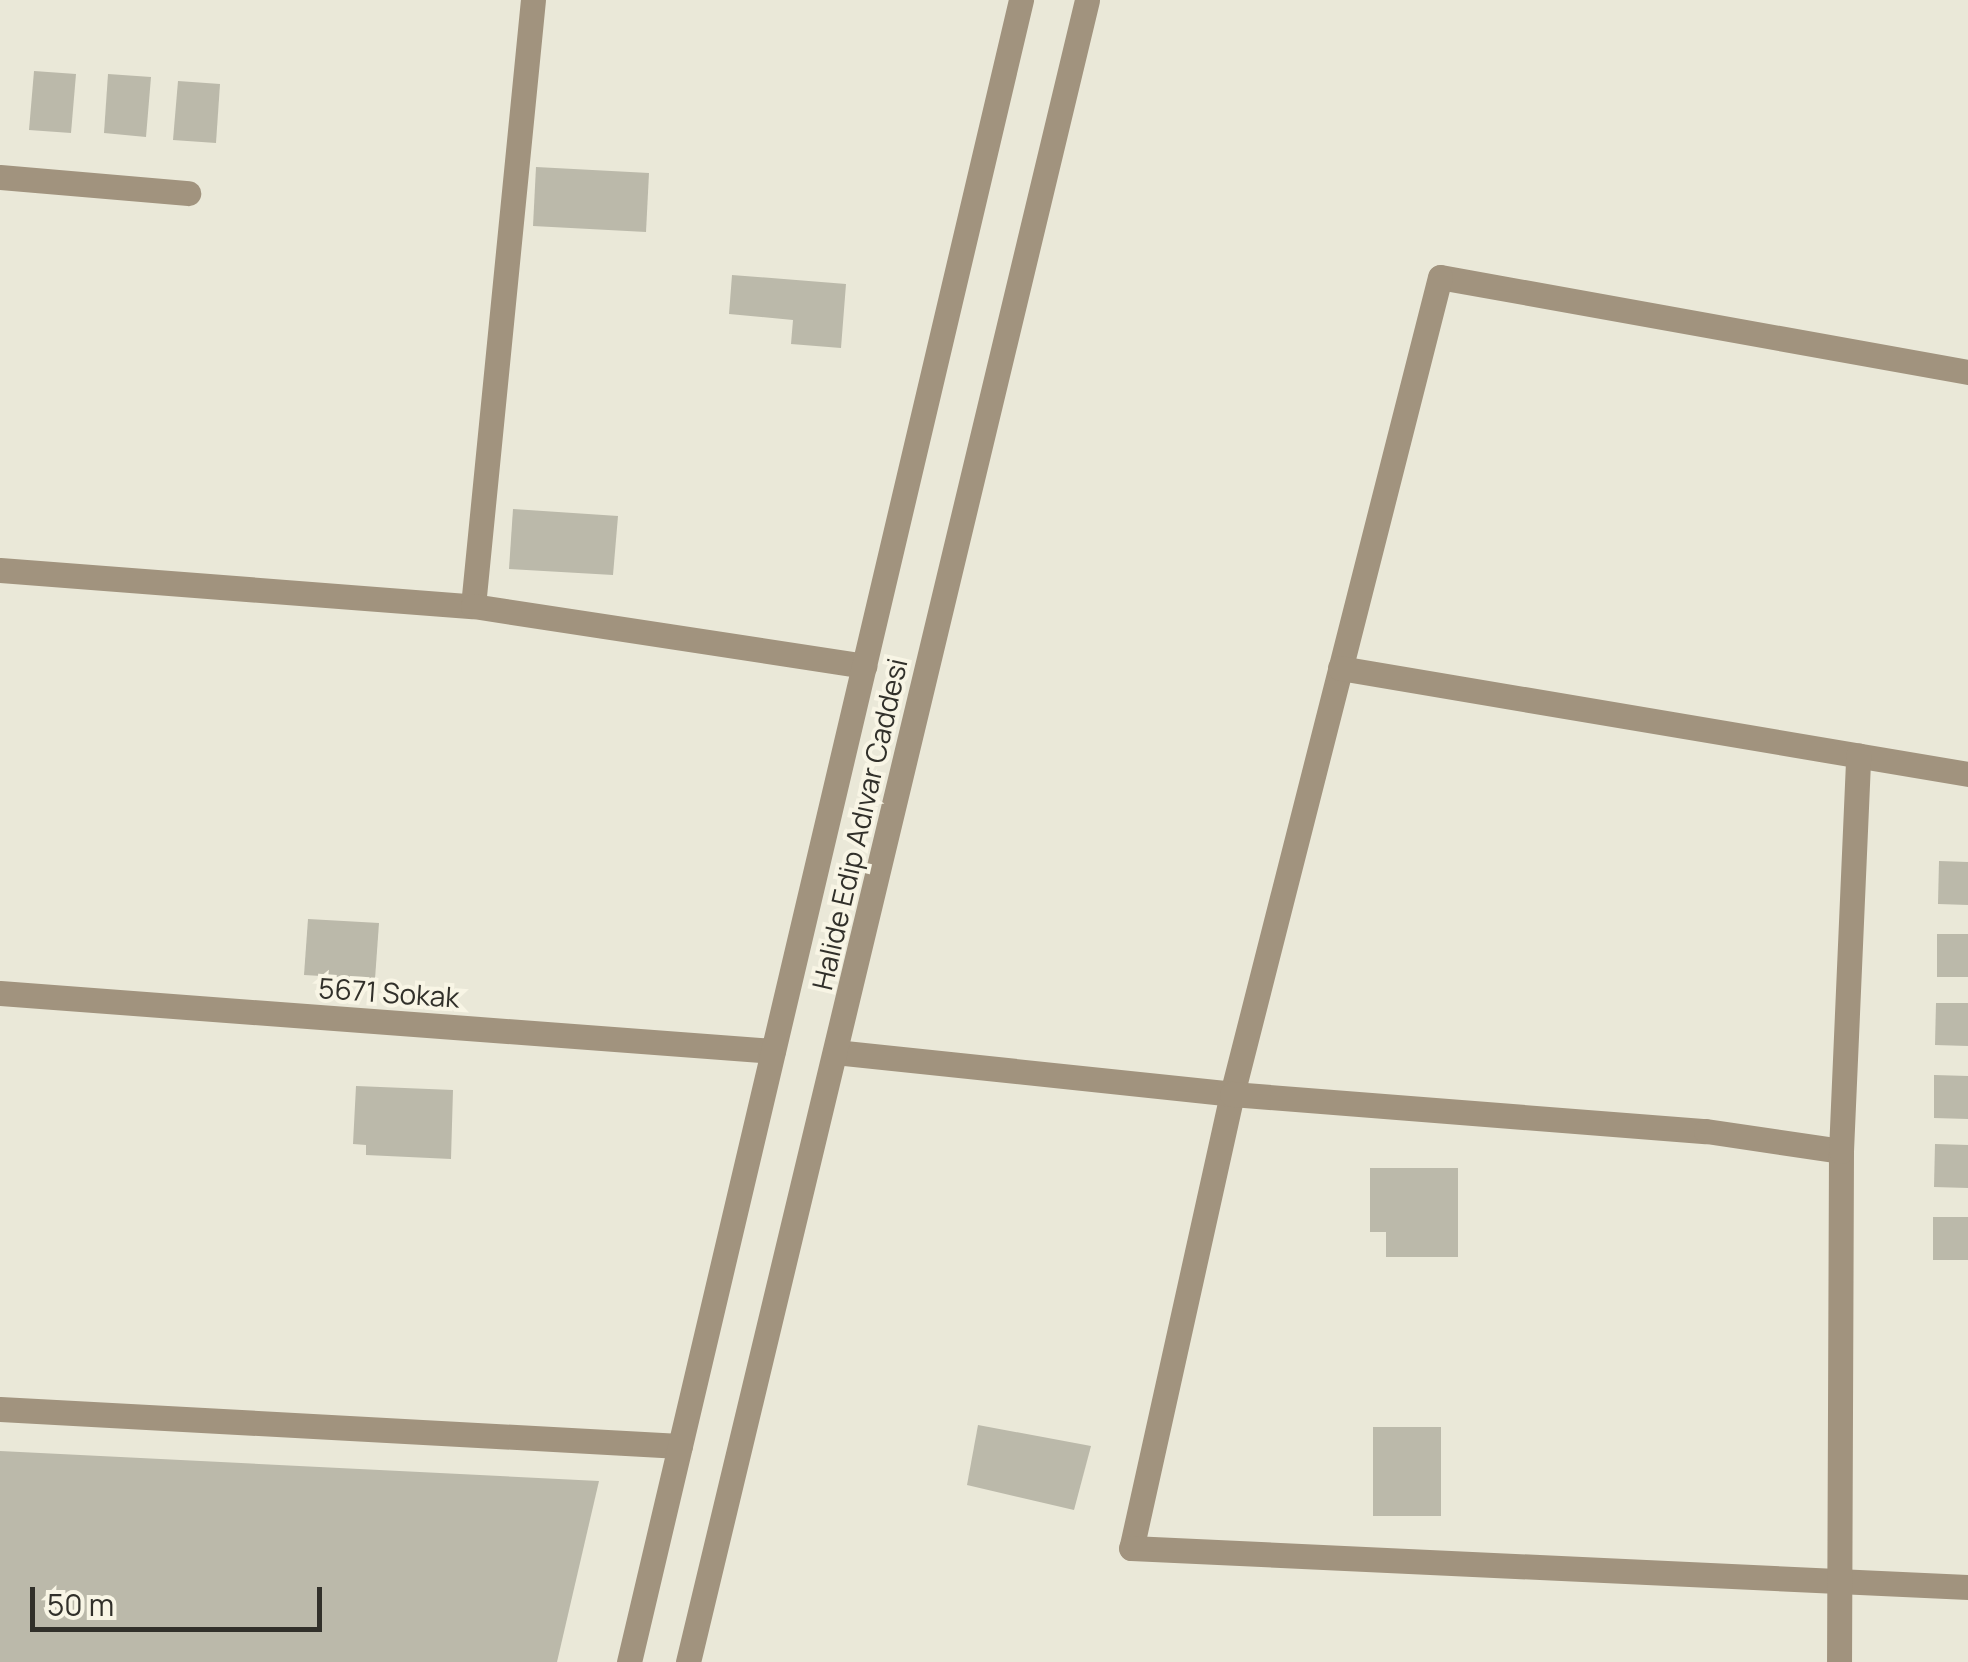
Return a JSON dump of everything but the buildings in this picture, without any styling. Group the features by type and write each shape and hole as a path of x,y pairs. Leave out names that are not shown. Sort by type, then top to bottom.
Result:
{"street":[{"path":"472,606 532,0"},
{"name":"Halide Edip Adıvar Caddesi","path":"628,1662 1021,0"},
{"name":"Halide Edip Adıvar Caddesi","path":"688,1662 1087,0"},
{"path":"0,177 188,193"},
{"path":"1968,372 1440,276 1232,1094 1131,1548 1839,1584 1968,1586"},
{"path":"0,570 472,606 864,666"},
{"path":"1340,668 1968,774"},
{"path":"1839,1662 1840,1151 1858,755"},
{"name":"5671 Sokak","path":"0,994 773,1051"},
{"path":"835,1052 1232,1094 1706,1131 1840,1151"},
{"path":"0,1409 680,1446"}]}
